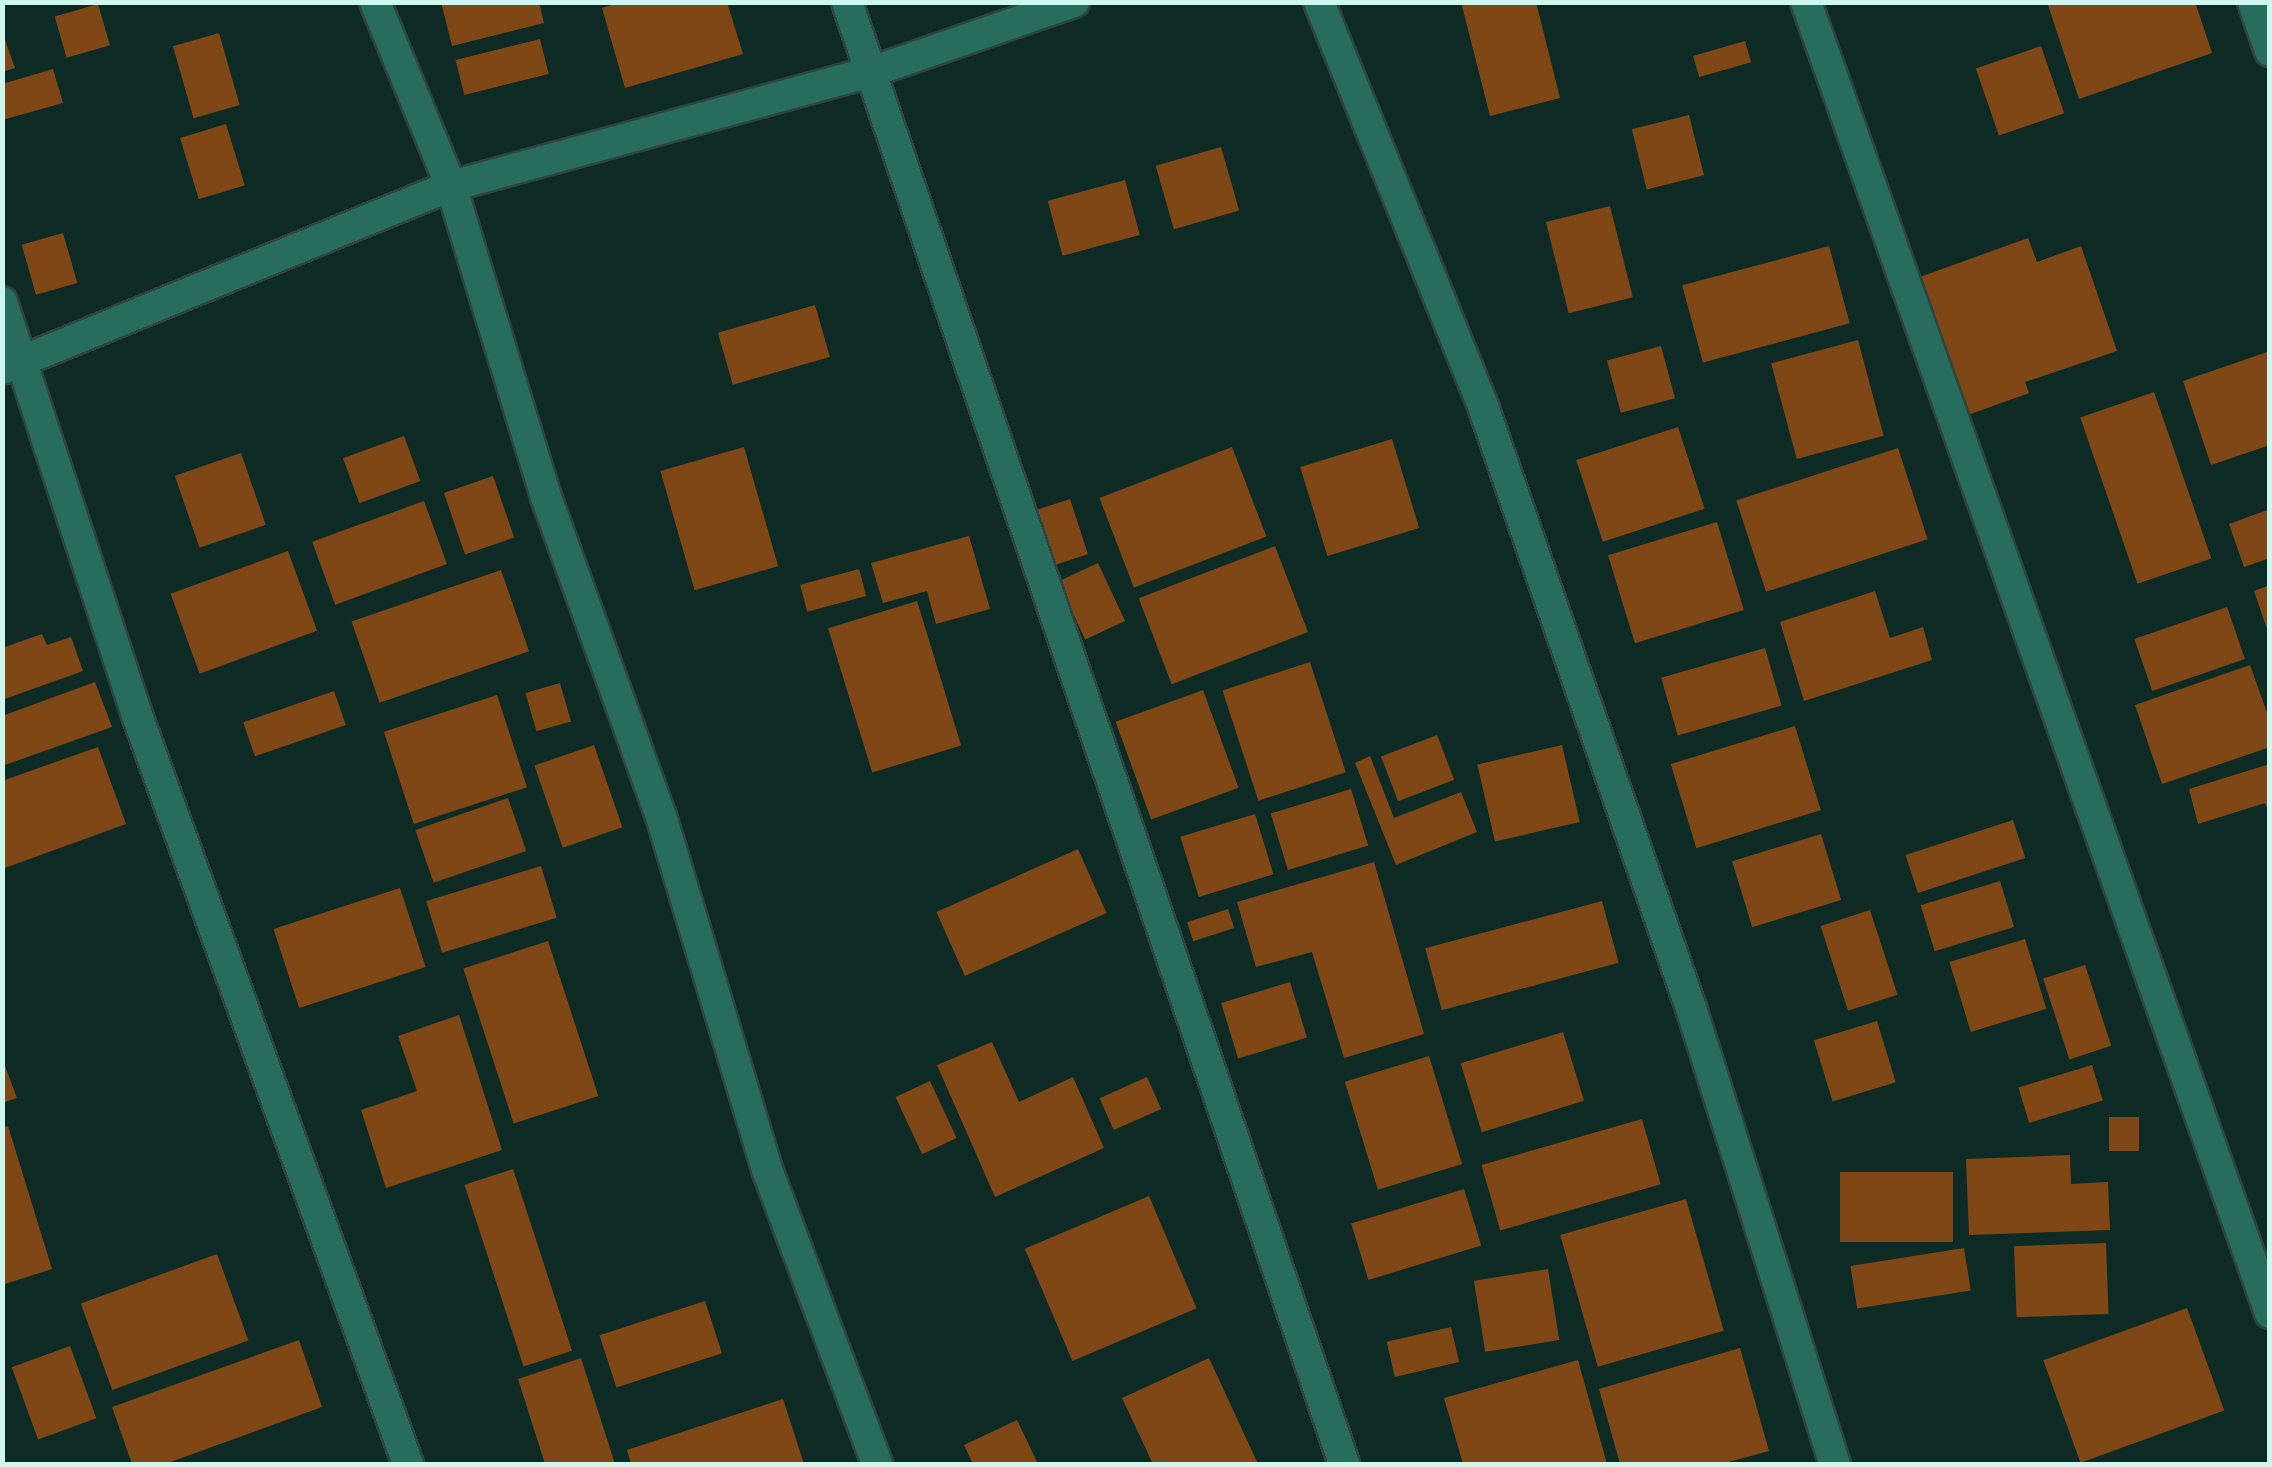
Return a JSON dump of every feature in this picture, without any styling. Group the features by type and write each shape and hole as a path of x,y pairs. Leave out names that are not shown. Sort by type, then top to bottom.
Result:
{"street":[{"path":"374,2 451,186 546,497 661,816 768,1172 877,1464"},
{"path":"848,2 868,72 1344,1464"},
{"path":"13,365 451,186 868,72 1074,2"},
{"path":"1319,2 1484,409 1692,1012 1835,1464"},
{"path":"1806,2 2270,1312"},
{"path":"2253,2 2270,51"},
{"path":"2,302 13,365 408,1464"}],"building":[{"path":"441,2 539,2 544,23 452,46"},
{"path":"621,2 727,2 743,54 625,88 602,8"},
{"path":"1461,2 1536,2 1560,98 1490,116"},
{"path":"2047,2 2195,2 2212,53 2079,99"},
{"path":"98,4 110,45 67,58 55,16"},
{"path":"2,31 15,68 2,72"},
{"path":"219,33 240,105 194,118 173,46"},
{"path":"540,39 549,74 464,95 456,60"},
{"path":"1745,41 1751,62 1699,77 1693,56"},
{"path":"2041,46 2064,113 1999,136 1976,68"},
{"path":"53,69 63,103 2,120 2,84"},
{"path":"1689,115 1704,175 1647,189 1632,129"},
{"path":"226,124 245,185 199,199 180,138"},
{"path":"1221,147 1239,210 1174,229 1156,166"},
{"path":"1125,180 1140,235 1062,256 1048,201"},
{"path":"1610,206 1633,297 1569,313 1546,222"},
{"path":"63,233 77,283 36,295 22,245"},
{"path":"2028,238 2037,262 2081,246 2117,351 2025,382 2029,393 1968,415 1920,277"},
{"path":"1829,246 1850,323 1703,363 1682,285"},
{"path":"815,305 830,357 733,385 718,333"},
{"path":"1858,340 1884,436 1797,459 1771,363"},
{"path":"1661,346 1675,398 1621,413 1607,360"},
{"path":"2270,351 2270,445 2211,465 2183,381"},
{"path":"2154,392 2211,558 2138,584 2080,417"},
{"path":"1678,427 1705,509 1603,542 1576,460"},
{"path":"404,436 420,481 359,503 343,458"},
{"path":"1392,439 1419,528 1327,556 1300,467"},
{"path":"744,447 778,566 695,590 660,471"},
{"path":"1232,447 1266,537 1134,588 1099,498"},
{"path":"1898,448 1928,539 1766,592 1736,501"},
{"path":"241,453 266,525 200,548 175,476"},
{"path":"493,476 514,537 465,554 444,493"},
{"path":"1070,499 1088,554 1050,567 1032,511"},
{"path":"424,501 447,564 335,605 312,542"},
{"path":"2270,509 2270,558 2244,567 2229,524"},
{"path":"1717,522 1744,610 1635,643 1608,555"},
{"path":"969,536 990,609 936,624 927,591 883,603 871,563"},
{"path":"1275,546 1308,632 1172,684 1139,598"},
{"path":"288,551 317,631 200,674 171,594"},
{"path":"1098,563 1125,621 1085,640 1058,582"},
{"path":"859,569 866,596 807,612 800,585"},
{"path":"501,570 529,651 380,703 352,621"},
{"path":"2270,585 2270,635 2269,635 2254,591"},
{"path":"1875,591 1890,638 1923,627 1932,660 1804,701 1780,622"},
{"path":"917,601 961,745 872,773 828,628"},
{"path":"2227,607 2245,659 2152,691 2134,639"},
{"path":"42,634 47,645 71,637 83,671 2,700 2,648"},
{"path":"1765,648 1782,706 1678,735 1661,678"},
{"path":"1310,662 1346,772 1258,801 1223,690"},
{"path":"2250,665 2270,721 2270,747 2162,784 2135,705"},
{"path":"95,682 112,727 2,766 2,716"},
{"path":"560,683 571,721 536,731 525,693"},
{"path":"1203,690 1239,788 1151,820 1116,722"},
{"path":"334,691 346,725 255,756 243,722"},
{"path":"497,695 527,787 414,824 384,732"},
{"path":"1795,726 1821,810 1696,848 1671,764"},
{"path":"1437,735 1454,780 1398,801 1381,757"},
{"path":"594,745 622,827 563,848 534,766"},
{"path":"1562,745 1580,822 1495,842 1477,765"},
{"path":"98,747 126,824 2,869 2,781"},
{"path":"1370,756 1394,818 1461,792 1477,832 1396,865 1355,763"},
{"path":"2270,764 2270,815 2265,803 2198,824 2189,789"},
{"path":"1351,789 1368,845 1288,870 1271,814"},
{"path":"508,798 526,851 434,883 415,830"},
{"path":"1255,814 1273,874 1199,897 1180,837"},
{"path":"2013,820 2025,858 1918,893 1906,855"},
{"path":"1821,834 1841,900 1752,927 1732,861"},
{"path":"1078,849 1106,913 965,976 936,912"},
{"path":"1374,862 1424,1034 1344,1058 1312,952 1256,967 1237,902"},
{"path":"541,866 557,918 442,953 426,901"},
{"path":"2000,881 2014,927 1935,951 1921,905"},
{"path":"400,888 426,967 299,1008 274,929"},
{"path":"1602,901 1619,963 1442,1010 1425,948"},
{"path":"1228,909 1234,928 1193,941 1187,922"},
{"path":"1870,910 1898,995 1848,1011 1821,926"},
{"path":"2025,939 2046,1009 1971,1032 1949,962"},
{"path":"548,941 598,1096 514,1124 463,969"},
{"path":"2085,965 2111,1046 2069,1059 2043,979"},
{"path":"1290,982 1307,1037 1238,1059 1221,1003"},
{"path":"459,1015 502,1150 386,1188 361,1110 417,1091 398,1036"},
{"path":"1877,1021 1896,1082 1833,1102 1814,1040"},
{"path":"1563,1032 1584,1101 1482,1132 1461,1063"},
{"path":"992,1042 1019,1102 1073,1077 1104,1148 995,1197 937,1065"},
{"path":"1429,1056 1462,1164 1378,1190 1345,1082"},
{"path":"2,1058 17,1098 2,1103"},
{"path":"2092,1065 2103,1100 2029,1123 2018,1088"},
{"path":"1147,1077 1161,1109 1114,1130 1099,1098"},
{"path":"930,1081 957,1138 922,1154 896,1097"},
{"path":"2109,1117 2139,1117 2139,1151 2109,1151"},
{"path":"1642,1119 1661,1184 1500,1230 1481,1165"},
{"path":"8,1126 52,1269 2,1285 2,1128"},
{"path":"2070,1155 2071,1184 2108,1182 2110,1230 1969,1235 1966,1159"},
{"path":"513,1169 572,1351 524,1366 464,1185"},
{"path":"1840,1172 1953,1172 1953,1242 1840,1242"},
{"path":"1464,1189 1481,1245 1368,1280 1351,1223"},
{"path":"1149,1196 1197,1308 1072,1361 1025,1249"},
{"path":"1686,1199 1724,1331 1598,1367 1560,1235"},
{"path":"2106,1243 2108,1314 2017,1317 2014,1246"},
{"path":"1964,1248 1971,1290 1857,1308 1850,1266"},
{"path":"217,1254 248,1340 112,1390 81,1304"},
{"path":"1548,1269 1559,1340 1485,1352 1474,1281"},
{"path":"705,1301 722,1353 616,1388 599,1335"},
{"path":"2187,1308 2224,1410 2081,1463 2043,1360"},
{"path":"1451,1327 1459,1362 1395,1377 1387,1342"},
{"path":"299,1340 322,1407 165,1464 132,1464 112,1407"},
{"path":"70,1346 96,1418 38,1440 12,1367"},
{"path":"1740,1348 1769,1451 1721,1464 1620,1464 1599,1389"},
{"path":"581,1358 615,1464 545,1464 518,1379"},
{"path":"1209,1358 1258,1464 1153,1464 1122,1398"},
{"path":"1578,1360 1607,1464 1463,1464 1444,1398"},
{"path":"783,1399 804,1464 631,1464 627,1450"},
{"path":"1017,1420 1038,1464 973,1464 964,1445"}]}
